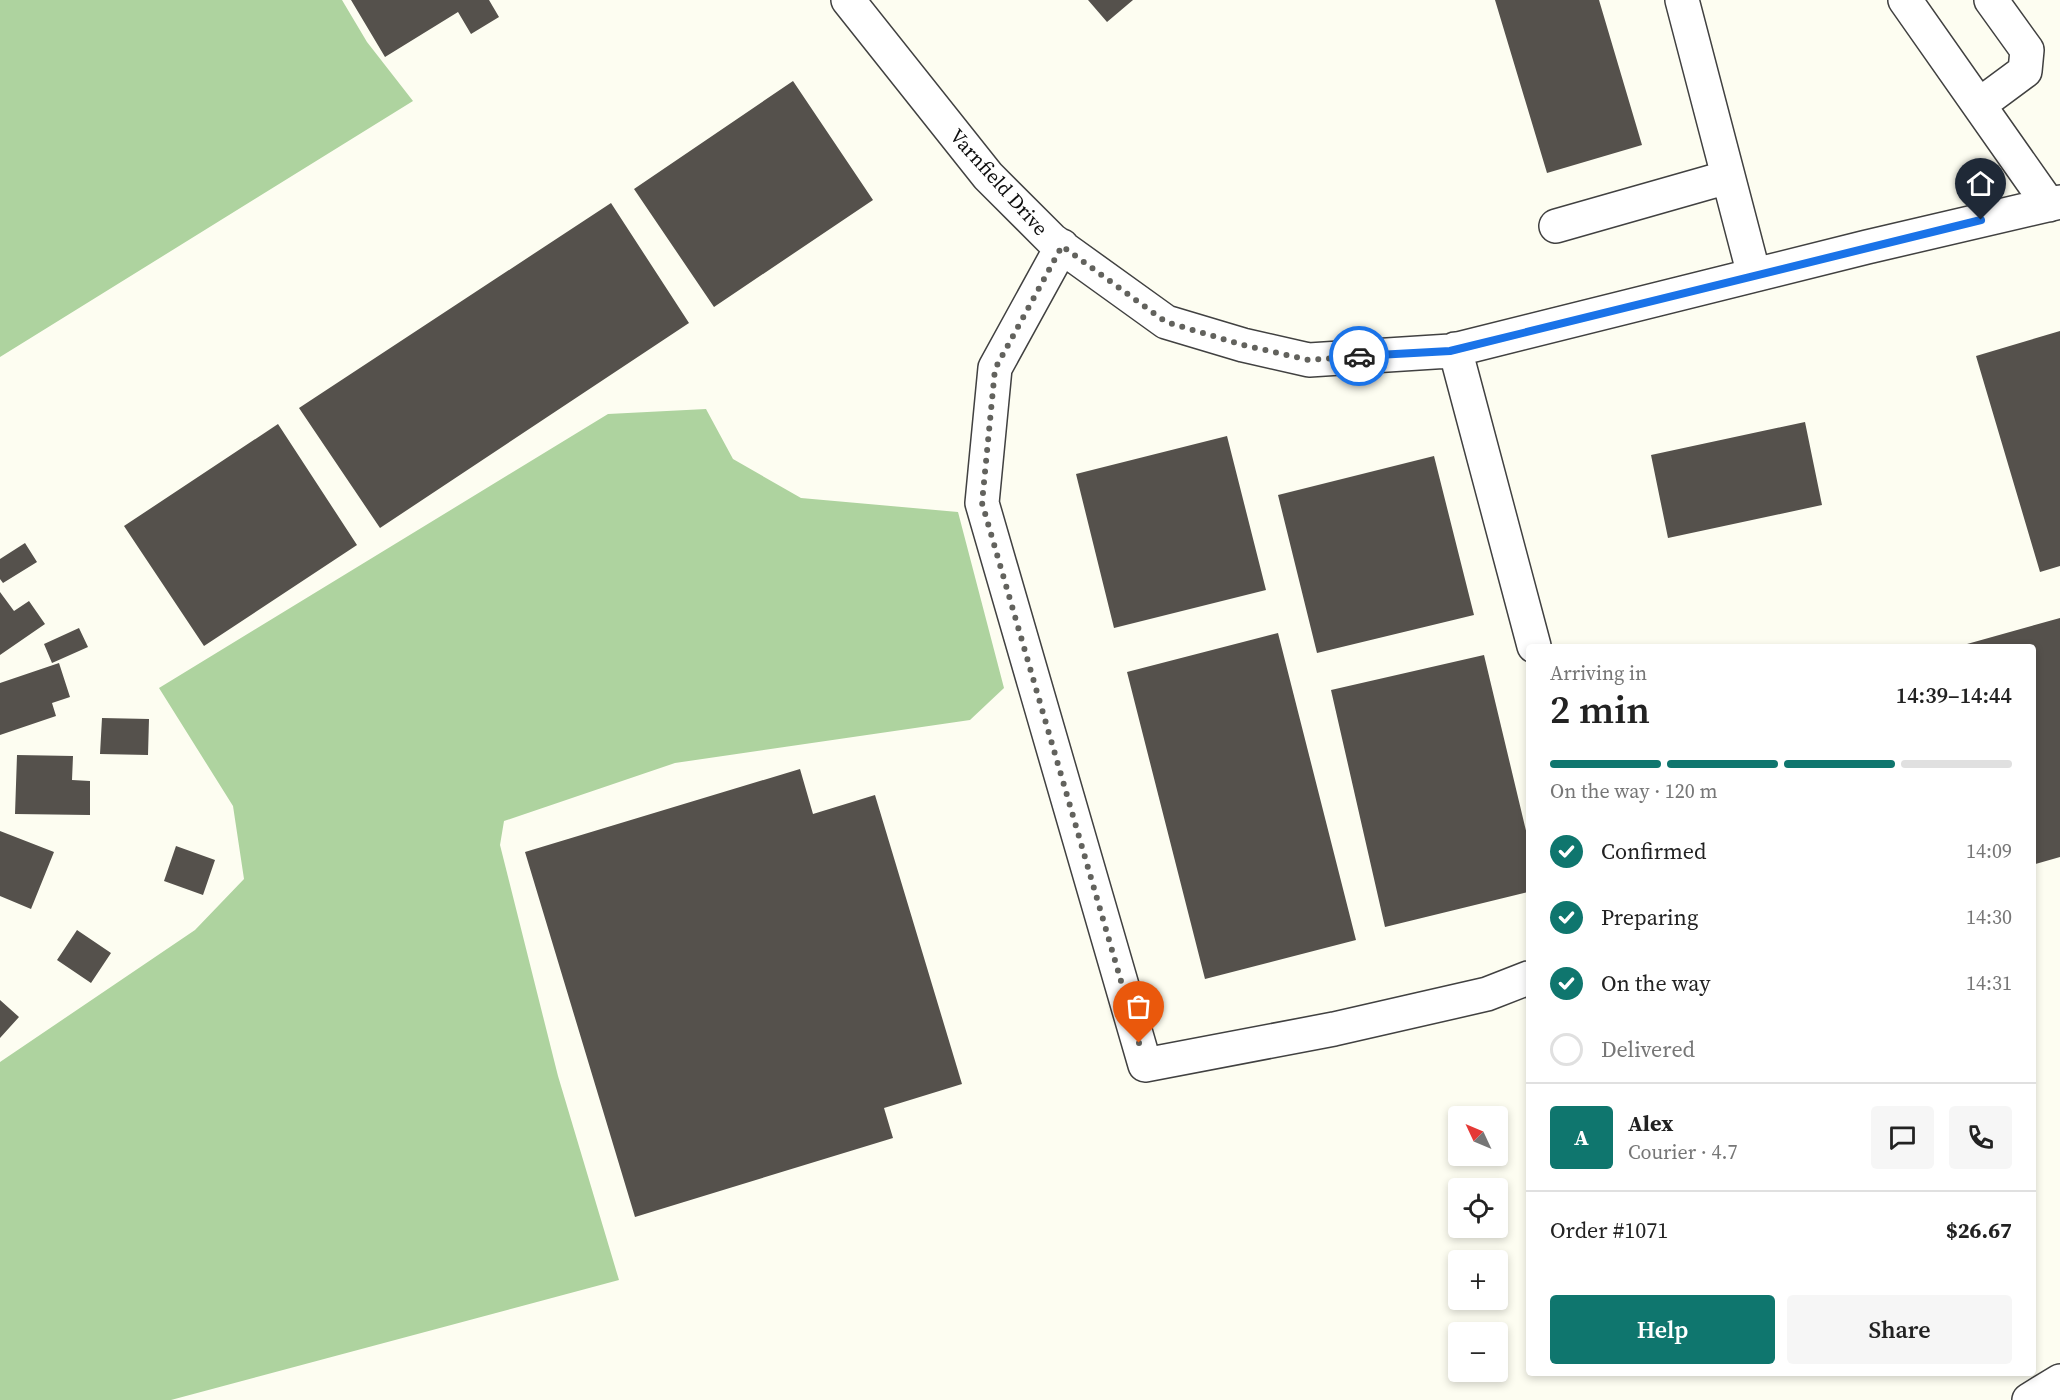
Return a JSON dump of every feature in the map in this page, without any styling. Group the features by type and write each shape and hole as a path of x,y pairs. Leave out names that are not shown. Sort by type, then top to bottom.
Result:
{"street":[{"name":"Varnfield Drive","path":"848,0 988,176 1052,240 1166,322 1243,345 1309,360 1455,349 2055,203"},
{"path":"1682,0 1754,275"},
{"path":"1905,0 1979,105 2055,203"},
{"path":"1979,105 2025,71 2027,50 1991,0"},
{"path":"1556,226 1728,177"},
{"path":"1062,246 995,369 982,503 1145,1065 1399,1014 1487,994 1526,979"},
{"path":"1455,349 1533,644"},
{"path":"2029,1400 2060,1382"}],"green space":[{"path":"0,0 342,0 367,42 413,101 0,357"},
{"path":"706,409 733,459 801,498 958,512 1004,688 970,720 675,763 504,821 500,845 558,1076 619,1280 171,1400 0,1400 0,1062 195,930 244,879 233,806 159,688 608,414"}],"building":[{"path":"351,0 489,0 499,17 471,34 458,12 385,57"},
{"path":"1088,0 1133,0 1107,22"},
{"path":"1495,0 1599,0 1642,145 1547,173"},
{"path":"793,81 873,200 714,307 634,189"},
{"path":"611,203 689,323 380,528 299,408"},
{"path":"2060,331 2060,566 2040,572 1976,356"},
{"path":"1805,422 1822,505 1668,538 1651,455"},
{"path":"278,424 357,545 204,646 124,526"},
{"path":"1227,436 1266,590 1114,628 1076,474"},
{"path":"1434,456 1474,615 1317,653 1278,495"},
{"path":"25,543 37,562 3,583 0,579 0,559"},
{"path":"0,592 14,611 29,601 45,624 0,655"},
{"path":"2060,618 2060,857 2036,864 2036,644 1967,644"},
{"path":"79,628 88,647 52,663 44,644"},
{"path":"1278,633 1356,940 1205,979 1127,672"},
{"path":"1484,655 1526,831 1526,892 1385,927 1331,690"},
{"path":"59,663 70,697 52,703 56,716 0,735 0,683"},
{"path":"102,718 149,719 148,755 100,754"},
{"path":"17,755 73,756 72,780 90,781 90,815 15,814"},
{"path":"800,769 813,814 875,795 962,1084 884,1108 893,1138 635,1217 525,852"},
{"path":"0,831 54,852 31,909 0,896"},
{"path":"176,846 215,860 203,895 164,881"},
{"path":"77,930 111,953 91,983 57,960"},
{"path":"0,1000 19,1017 0,1038"}],"way so far":[{"path":"1139,1043 982,503 995,369 1062,246 1166,322 1243,345 1309,360 1359,356"}],"route":[{"path":"1359,356 1450,351 1981,220"}]}
